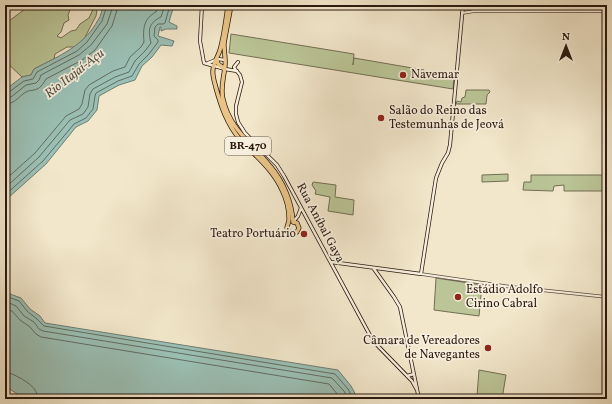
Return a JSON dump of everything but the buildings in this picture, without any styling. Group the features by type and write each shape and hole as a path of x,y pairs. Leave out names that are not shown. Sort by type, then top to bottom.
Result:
{"highway":[{"name":"BR-470","path":"228,5 220,50 214,66 213,73 215,84 228,121 239,138 264,163 282,189 289,216 289,223"},
{"name":"BR-470","path":"231,5 224,43 225,69 222,92 224,105 239,133 279,177 286,190 294,222"},
{"path":"216,59 218,64 225,69"},
{"path":"294,222 297,223 299,227 298,231 291,234 287,228 289,223 294,222"}],"main road":[{"path":"202,5 200,36 204,62 214,66 237,71"},
{"path":"331,262 421,274 436,178 448,153 450,145 463,6"},
{"path":"208,64 220,58 225,60"},
{"name":"Rua Aníbal Gaya","path":"238,62 234,67 241,77 242,82 236,106 238,122 245,133 281,170 372,339 412,381 417,390"},
{"path":"294,222 302,208"},
{"path":"374,268 399,305 419,399"},
{"path":"407,376 414,374"}],"street":[{"path":"463,6 475,11"},
{"path":"462,13 475,11 607,11"},
{"path":"421,274 512,287 607,297"}],"green space":[{"path":"22,5 72,5 68,15 69,20 64,23 61,32 57,36 61,38 71,31 76,30 80,24 89,18 95,5 98,5 96,16 84,39 75,47 67,47 55,54 54,59 34,69 31,75 22,77 5,61 5,24 25,9"},
{"path":"231,34 354,54 353,65 354,58 424,70 424,72 454,77 453,89 229,53"},
{"path":"466,90 489,90 490,92 487,95 486,104 456,104 457,101 461,102 462,98 465,97"},
{"path":"508,174 508,181 482,182 482,175"},
{"path":"531,175 607,175 607,191 564,191 564,185 554,186 553,191 523,190 524,182 531,182"},
{"path":"313,182 336,185 335,197 354,200 353,215 328,211 330,197 315,194 316,191 312,185"},
{"name":"Estádio Adolfo Cirino Cabral","path":"436,278 482,285 479,316 434,310"},
{"path":"479,370 506,375 502,399 483,399 477,396"}],"water":[{"name":"Rio Itajaí-Açu","path":"103,5 174,5 169,22 177,26 177,29 166,29 161,31 160,27 158,36 174,41 172,46 161,45 152,57 142,66 135,80 119,85 99,96 97,110 88,121 76,127 46,164 8,198 5,205 5,90 22,77 31,75 34,69 62,55 78,44 86,37 100,17"},
{"path":"5,282 10,294 21,298 30,309 40,316 45,323 338,370 351,386 358,399 25,399 5,386"}],"place":[{"name":"Navemar","path":"403,75"},
{"name":"Salão do Reino das Testemunhas de Jeová","path":"381,118"},
{"name":"Teatro Portuário","path":"304,234"},
{"name":"Estádio Adolfo Cirino Cabral","path":"458,297"},
{"name":"Câmara de Vereadores de Navegantes","path":"488,348"}]}
